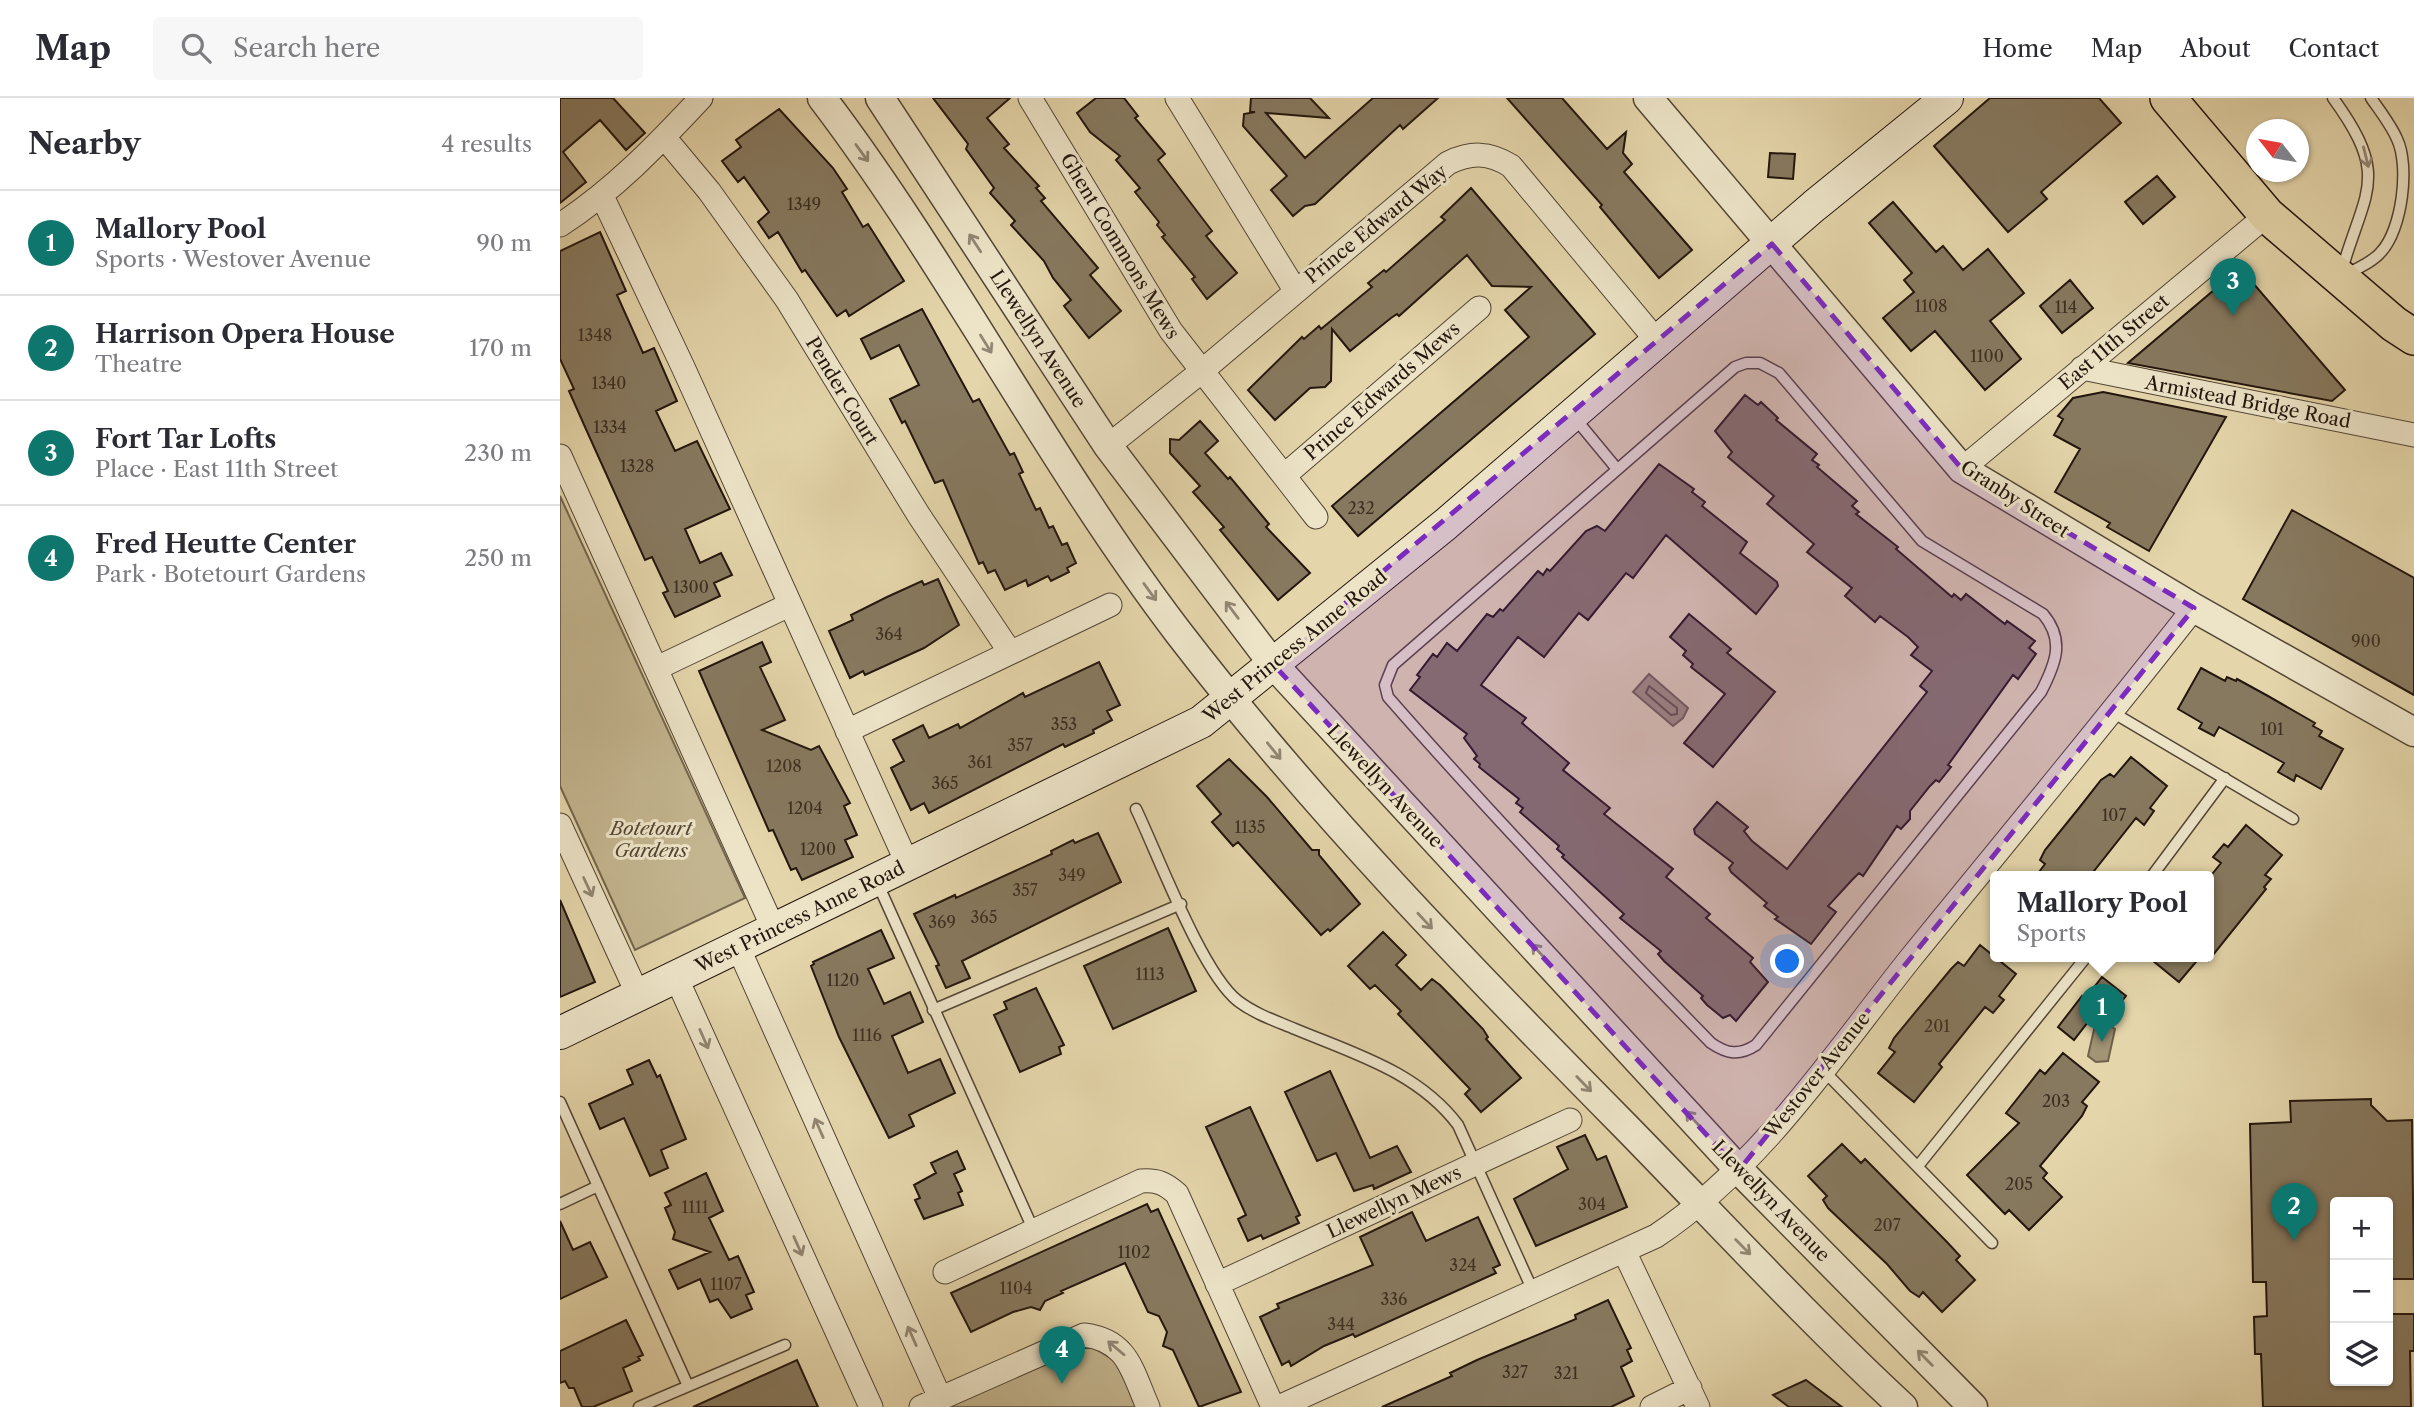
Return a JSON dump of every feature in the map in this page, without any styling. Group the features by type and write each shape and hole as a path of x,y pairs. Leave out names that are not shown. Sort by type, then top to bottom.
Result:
{"main road":[{"name":"West Princess Anne Road","path":"560,1033 1201,722 1572,415 1947,98"},
{"path":"2168,98 2267,215 2339,279 2414,337"}],"street":[{"path":"560,225 602,196 701,98"},
{"path":"821,98 918,234 1085,499 1178,631 1231,698 1338,827 1445,943 1903,1407"},
{"name":"Llewellyn Avenue","path":"880,98 1108,446 1273,664 1739,1170 1973,1407"},
{"name":"Ghent Commons Mews","path":"1030,98 1171,331 1209,380"},
{"path":"1177,98 1295,290"},
{"name":"Granby Street","path":"1648,98 1962,469 2194,608 2414,732"},
{"name":"Pender Court","path":"664,137 709,191 787,300 918,514 1010,652"},
{"name":"Prince Edward Way","path":"1108,446 1209,380 1295,290 1448,163 1463,156 1483,154 1511,166 1657,341"},
{"path":"602,196 683,367 908,865"},
{"name":"East 11th Street","path":"1962,469 2267,215"},
{"name":"Prince Edwards Mews","path":"1285,475 1479,308"},
{"name":"Armistead Bridge Road","path":"2082,368 2414,435"},
{"name":"Prince Edwards Mews","path":"1209,380 1316,517"},
{"path":"560,456 774,930"},
{"path":"657,668 789,605"},
{"path":"847,731 1110,605"},
{"name":"Westover Avenue","path":"1279,1407 1625,1251 1656,1236 1702,1205 1739,1170 1823,1070 2194,608"},
{"path":"560,825 638,995"},
{"path":"738,947 931,1403 1084,1335 1100,1337 1115,1344 1124,1354 1148,1407"},
{"path":"676,977 871,1407"},
{"name":"Llewellyn Mews","path":"1217,1284 1570,1120"},
{"path":"945,1272 1141,1181 1154,1180 1167,1185 1177,1194 1273,1407"},
{"path":"1625,1251 1694,1398 1653,1407"}],"lane":[{"path":"2333,98 2363,145 2368,167 2366,205 2355,223 2339,279"},
{"path":"2339,279 2381,253 2395,227 2402,201 2403,172 2398,141 2375,100"},
{"path":"1760,363 1773,368 1922,541 2043,614 2052,625 2057,639 2053,669 2041,692 1756,1045 1735,1054 1722,1051 1711,1043 1456,775 1388,697 1385,685 1393,665 1617,468 1735,367 1760,363"},
{"path":"1572,415 1617,468"},
{"path":"2112,712 2293,819"},
{"path":"2156,871 2225,778"},
{"path":"1136,809 1209,965 1236,1000 1256,1013 1389,1068 1424,1088 1443,1105 1458,1125 1533,1291"},
{"path":"876,880 1034,1231"},
{"path":"933,1010 1181,904"},
{"path":"1918,1166 2082,962"},
{"path":"1823,1070 1992,1243"},
{"path":"560,1102 688,1386"},
{"path":"560,1204 598,1186"},
{"path":"639,1407 785,1345"}],"highlighted area":[{"path":"1772,244 1962,469 2194,608 1739,1170 1273,664"}],"green space":[{"name":"Botetourt Gardens","path":"560,496 745,898 635,950 560,786"},
{"path":"1092,1347 1117,1362 1137,1407 947,1407 1077,1348"}],"water":[{"path":"1649,674 1688,708 1683,718 1673,726 1633,692"},
{"path":"2105,1023 2115,1029 2108,1061 2096,1062 2088,1056 2095,1025"}],"building":[{"path":"560,98 613,98 645,133 626,150 600,120 563,152 586,182 560,203"},
{"path":"933,98 1010,98 987,118 1009,144 1004,148 1039,186 1036,188 1045,198 1041,201 1098,268 1090,275 1121,311 1089,338 1064,306 1071,300 1053,278 1044,261 1011,225 1015,221 990,193 994,188 966,149 968,144"},
{"path":"1096,98 1124,98 1138,116 1135,118 1165,154 1158,160 1212,231 1206,236 1237,273 1207,299 1192,279 1195,277 1162,237 1165,235 1157,225 1159,222 1135,192 1140,188 1116,160 1120,156 1090,132 1077,113"},
{"path":"1251,98 1310,98 1329,118 1266,113 1305,158 1373,98 1438,98 1403,129 1400,125 1315,204 1305,206 1293,216 1271,190 1287,176 1243,126 1244,114 1255,112 1250,112"},
{"path":"1507,98 1562,98 1607,149 1626,132 1623,153 1632,164 1624,172 1692,250 1659,278 1600,207 1602,205"},
{"path":"1990,98 2099,98 2121,123 2041,192 2047,199 2008,232 1934,146"},
{"path":"779,109 833,168 847,189 842,192 863,227 868,224 904,281 849,316 846,310 837,316 805,270 802,272 778,232 769,238 758,222 769,212 744,177 738,182 722,161 741,147 736,140"},
{"path":"1770,153 1795,154 1793,179 1768,177"},
{"path":"2157,176 2175,197 2143,224 2125,202"},
{"path":"1471,188 1595,334 1358,536 1332,506 1529,337 1505,310 1531,287 1492,286 1467,255 1399,316 1397,314 1391,318 1350,351 1332,329 1331,381 1325,387 1310,388 1275,420 1248,390 1302,337 1304,339 1319,326 1321,329 1372,287 1368,283 1384,270 1386,272 1445,220 1441,217"},
{"path":"1893,202 1936,252 1943,246 1963,270 1988,249 2024,293 1990,321 2021,359 1985,390 1935,331 1911,351 1883,318 1914,292 1904,280 1912,273 1869,223"},
{"path":"600,232 626,291 617,295 643,353 654,348 677,401 656,411 675,451 697,441 730,509 685,529 700,563 721,553 732,575 714,583 720,596 675,617 663,593 668,591 652,557 645,560 585,427 569,391 574,389 560,359 560,251"},
{"path":"2240,268 2345,390 2332,401 2128,363"},
{"path":"2070,280 2093,308 2062,333 2040,306"},
{"path":"922,309 973,402 979,399 1010,455 1014,453 1023,472 1019,474 1036,510 1040,508 1049,528 1053,526 1062,545 1067,543 1076,563 1067,568 1069,572 1051,581 1048,576 1028,586 1026,580 1005,590 995,570 988,573 983,562 979,564 943,480 935,483 905,421 902,423 890,399 919,385 899,345 871,359 861,339"},
{"path":"2103,392 2226,417 2149,551 2107,527 2110,523 2055,492 2080,449 2054,435 2063,419 2058,416 2073,398"},
{"path":"1745,395 1758,405 1761,402 1778,418 1776,420 1817,454 1812,460 1819,465 1817,467 1857,501 1852,506 1859,512 1856,514 1898,547 1896,549 1952,597 1954,594 1961,600 1966,594 2005,624 2007,621 2035,641 2029,648 2036,654 2018,679 2013,675 1948,765 1951,767 1939,782 1936,780 1930,786 1910,811 1910,819 1901,829 1897,826 1863,876 1859,873 1828,906 1836,912 1811,944 1775,919 1778,917 1764,906 1767,903 1731,872 1729,868 1733,863 1695,834 1694,829 1717,802 1748,827 1744,831 1752,841 1787,869 1927,692 1920,686 1932,671 1911,655 1918,647 1908,637 1880,616 1875,622 1845,596 1852,588 1807,552 1814,544 1767,504 1774,496 1728,457 1732,452 1715,431"},
{"path":"1200,421 1218,441 1205,453 1228,479 1230,477 1269,524 1266,527 1310,573 1278,600 1220,530 1224,527 1193,492 1200,486 1170,453 1170,439 1179,440"},
{"path":"1659,464 1694,489 1692,492 1705,502 1702,506 1747,542 1740,553 1777,582 1778,586 1756,614 1666,535 1633,578 1626,573 1588,620 1579,613 1544,657 1518,637 1481,685 1526,718 1522,723 1569,763 1563,770 1610,808 1604,814 1673,869 1666,877 1710,914 1706,918 1753,958 1750,962 1768,982 1736,1021 1730,1015 1723,1018 1707,1005 1701,998 1703,996 1658,954 1661,951 1620,918 1624,914 1562,857 1564,855 1557,849 1559,846 1520,812 1523,808 1516,803 1519,799 1479,767 1480,764 1474,759 1477,756 1464,738 1467,734 1410,690 1420,677 1417,675 1433,654 1437,657 1447,643 1457,651 1487,614 1493,617 1500,609 1503,611 1538,571 1543,575 1547,569 1550,571 1586,531 1597,526 1605,531"},
{"path":"2292,510 2414,578 2414,695 2243,599"},
{"path":"938,579 959,625 924,648 865,675 863,671 850,678 829,631 853,620 851,615 887,597 922,581 924,585"},
{"path":"1689,614 1731,649 1727,653 1775,692 1713,767 1684,743 1725,694 1691,667 1693,664 1683,655 1686,651 1670,637"},
{"path":"762,642 771,662 760,667 785,720 762,730 811,750 819,746 850,803 844,806 857,835 845,840 853,857 802,880 796,868 791,870 773,830 769,831 699,671"},
{"path":"1099,662 1120,705 1107,711 1112,720 1093,730 1094,733 1065,747 1063,744 929,813 924,803 911,810 891,768 904,761 893,740 923,725 929,738 958,724 960,728 1023,693 1025,697"},
{"path":"2201,668 2225,681 2227,677 2236,681 2237,679 2268,696 2315,723 2313,726 2322,731 2319,736 2343,749 2321,789 2296,775 2294,781 2278,772 2284,763 2219,727 2214,736 2199,728 2202,723 2178,709"},
{"path":"2131,757 2167,786 2150,808 2154,811 2144,825 2136,818 2094,871 2040,871 2045,864 2040,860 2045,850 2101,780 2110,774 2114,777"},
{"path":"1229,759 1267,797 1312,850 1319,850 1319,855 1360,904 1330,931 1328,929 1321,935 1238,842 1233,846 1212,822 1221,814 1197,786"},
{"path":"2246,825 2282,855 2265,875 2271,879 2264,887 2266,889 2214,954 2214,872 2221,863 2213,857 2224,844 2228,847"},
{"path":"1098,833 1121,882 962,961 970,978 946,988 936,966 939,965 914,914 1052,854 1051,851 1073,840 1075,843"},
{"path":"560,900 595,982 560,997"},
{"path":"1168,928 1196,991 1113,1029 1084,966"},
{"path":"881,930 894,958 868,969 884,1004 910,992 923,1022 892,1036 908,1073 940,1059 955,1093 909,1115 914,1126 889,1138 839,1037 811,966 813,962"},
{"path":"1383,932 1406,955 1396,965 1421,990 1432,979 1440,985 1483,1029 1488,1037 1486,1039 1521,1078 1481,1112 1465,1094 1470,1089 1398,1014 1401,1011 1375,985 1370,989 1348,966"},
{"path":"1980,945 1990,953 1990,962 2001,962 2016,974 1999,996 2004,1000 1993,1013 1985,1007 1939,1064 1942,1067 1914,1102 1878,1073 1895,1052 1889,1048 1894,1038 1951,969 1958,962 1964,966"},
{"path":"2154,962 2196,962 2179,982"},
{"path":"2102,977 2126,996 2109,1017 2098,1009 2074,1040 2058,1027 2082,996 2085,999"},
{"path":"1036,988 1064,1045 1059,1047 1061,1054 1020,1072 994,1015 1007,1009 1004,1002"},
{"path":"2063,1053 2099,1082 2082,1102 2087,1106 2082,1116 2040,1166 2047,1173 2043,1178 2062,1197 2029,1230 2009,1210 2005,1214 1967,1175 2019,1123 2006,1113 2040,1070 2045,1074"},
{"path":"649,1060 657,1077 660,1075 686,1139 661,1150 668,1168 650,1176 624,1118 600,1129 589,1104 633,1084 627,1070"},
{"path":"1330,1071 1370,1158 1397,1146 1411,1172 1374,1189 1373,1185 1354,1191 1336,1153 1317,1161 1285,1092"},
{"path":"2371,1099 2371,1105 2387,1121 2412,1120 2414,1279 2393,1279 2393,1197 2330,1197 2330,1386 2393,1386 2393,1314 2414,1314 2414,1351 2410,1351 2411,1407 2263,1407 2261,1354 2255,1354 2254,1317 2267,1316 2266,1282 2253,1282 2250,1124 2291,1122 2290,1101"},
{"path":"1250,1107 1300,1215 1296,1217 1299,1223 1263,1239 1261,1235 1248,1241 1238,1219 1246,1215 1206,1127"},
{"path":"1585,1135 1597,1160 1606,1156 1627,1207 1536,1246 1514,1199 1568,1169 1557,1147"},
{"path":"1842,1144 1861,1163 1865,1159 1947,1242 1960,1256 1956,1260 1975,1280 1942,1312 1923,1292 1919,1297 1910,1291 1887,1264 1828,1208 1823,1200 1827,1196 1808,1176"},
{"path":"957,1151 965,1169 954,1174 962,1191 958,1193 963,1205 924,1219 915,1200 920,1198 914,1185 936,1173 931,1163"},
{"path":"706,1173 723,1211 709,1218 729,1260 738,1256 754,1292 746,1295 752,1309 731,1318 718,1299 710,1302 700,1279 678,1289 669,1270 710,1252 673,1239 675,1232 665,1208 671,1205 665,1193"},
{"path":"1147,1204 1151,1212 1158,1209 1241,1392 1199,1407 1173,1350 1163,1346 1167,1332 1159,1316 1148,1312 1125,1263 1061,1291 1063,1293 1045,1301 1040,1310 1031,1307 1013,1312 971,1332 951,1293"},
{"path":"1412,1212 1426,1241 1478,1217 1500,1265 1493,1268 1496,1273 1355,1337 1353,1334 1324,1346 1291,1366 1289,1361 1282,1365 1260,1317 1279,1308 1277,1304 1373,1265 1360,1237"},
{"path":"560,1221 573,1250 590,1242 607,1277 560,1299"},
{"path":"1608,1300 1631,1348 1627,1350 1632,1361 1621,1367 1634,1396 1611,1407 1382,1407 1452,1376 1450,1373 1477,1360 1576,1319 1575,1315"},
{"path":"626,1320 643,1355 638,1357 640,1360 623,1368 632,1391 593,1407 582,1407 574,1388 569,1388 565,1381 560,1383 560,1351"},
{"path":"797,1360 818,1407 693,1407"},
{"path":"1806,1380 1842,1407 1789,1407 1773,1395"}],"place":[{"name":"Fort Tar Lofts","path":"2233,316"},
{"name":"Mallory Pool","path":"2102,1042"},
{"name":"Harrison Opera House","path":"2294,1241"},
{"name":"Fred Heutte Center","path":"1062,1384"}]}
